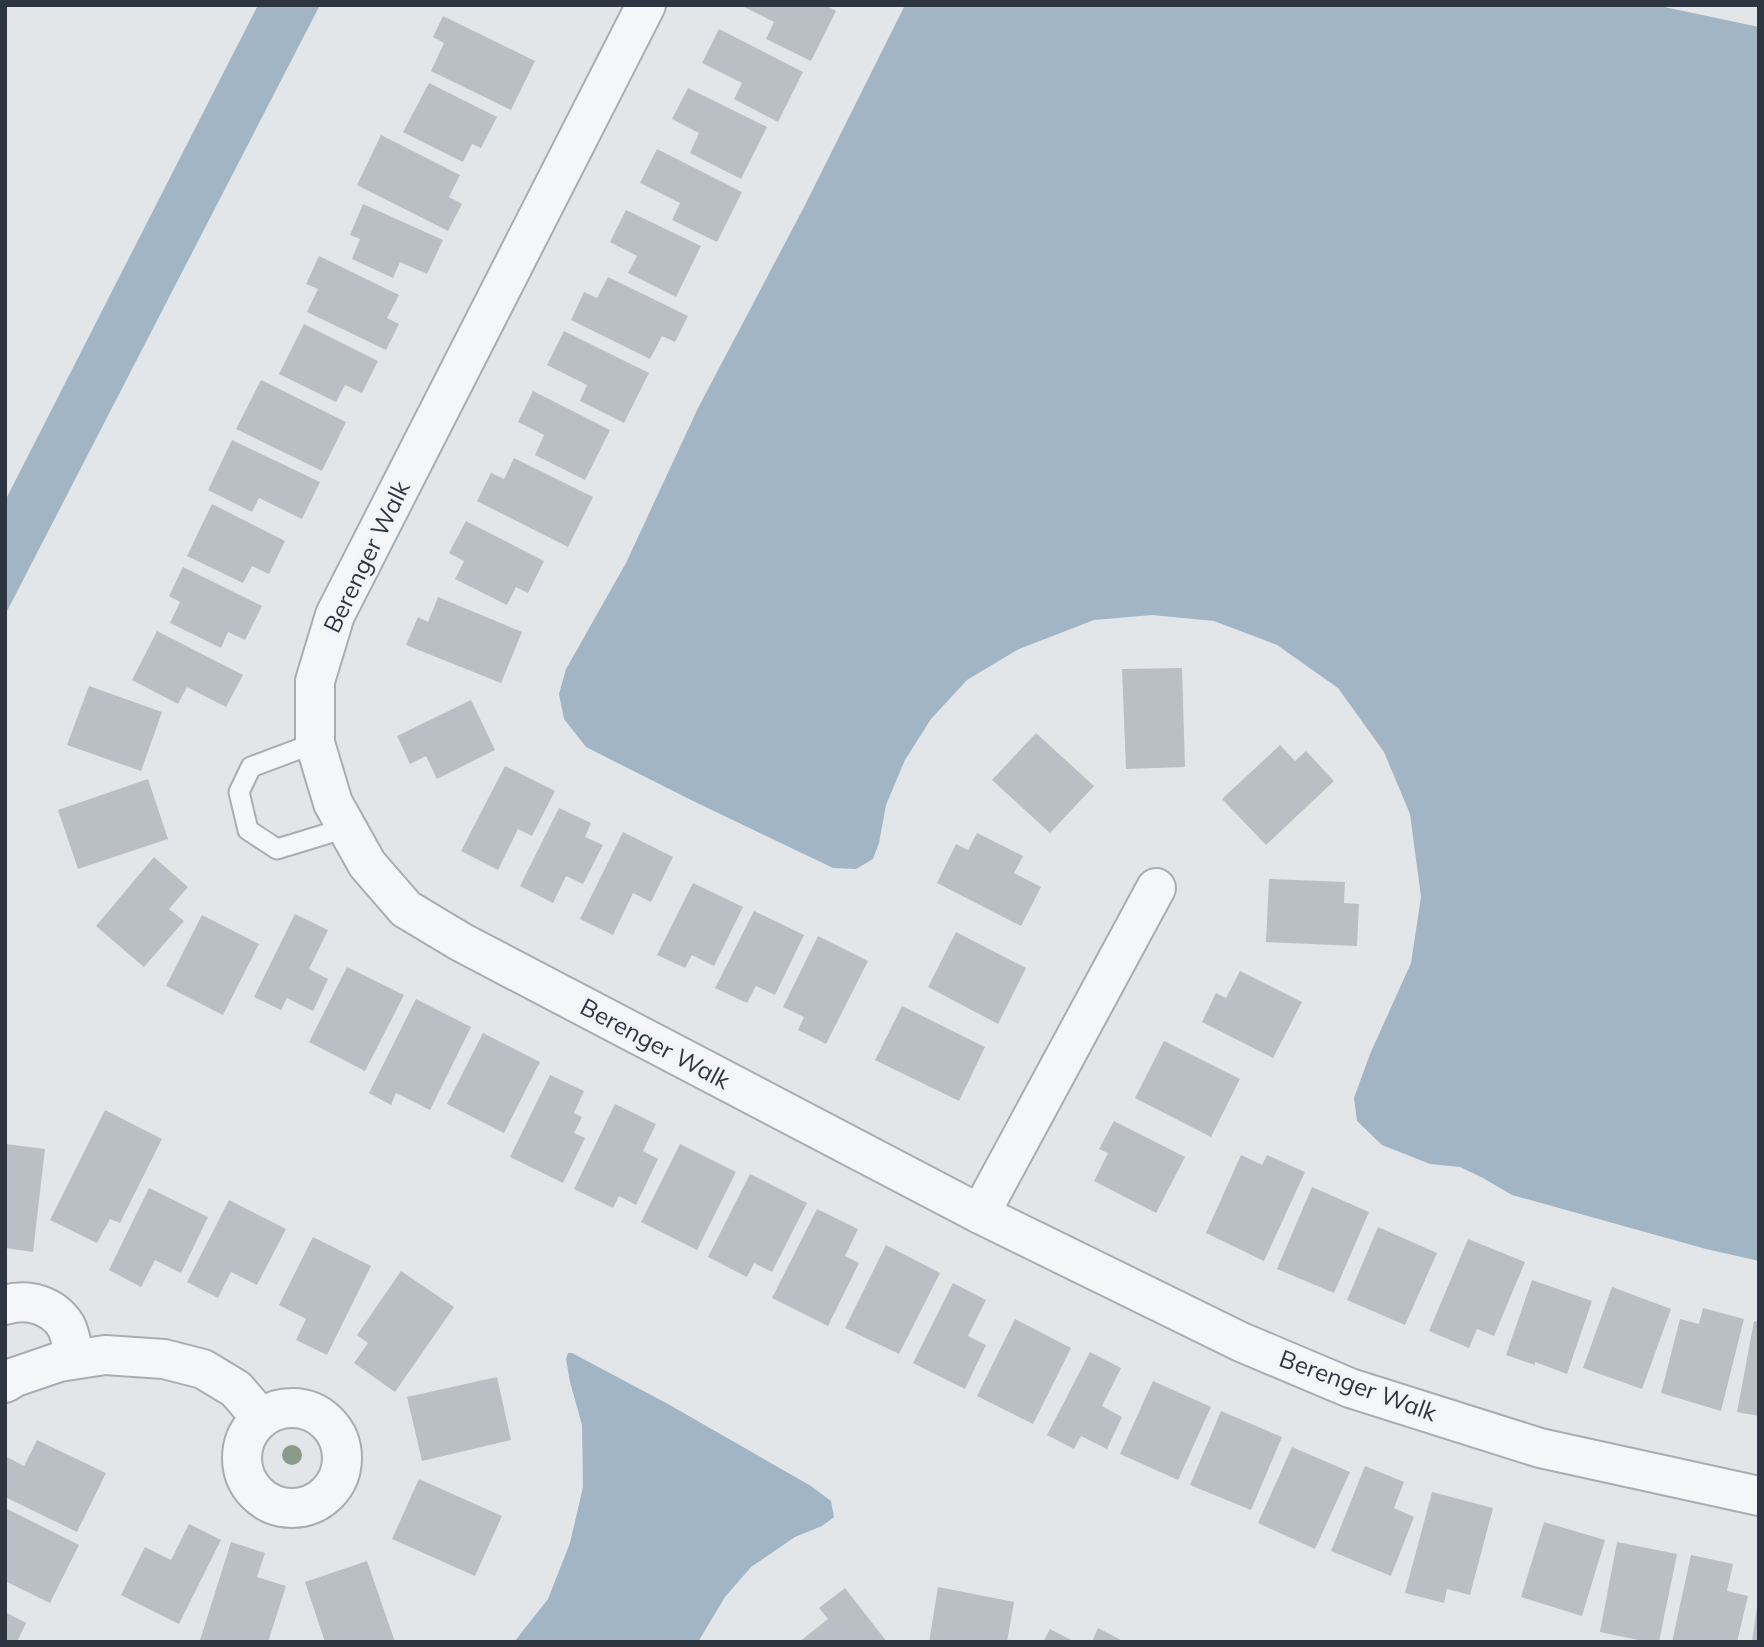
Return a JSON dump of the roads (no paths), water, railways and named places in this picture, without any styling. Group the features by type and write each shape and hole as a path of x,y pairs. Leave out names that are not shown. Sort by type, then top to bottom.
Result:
{"street":[{"name":"Berenger Walk","path":"646,5 335,615 315,681 315,743 333,803 367,864 407,909 461,943 980,1214 1241,1342 1350,1388 1540,1448 1759,1496"},
{"path":"980,1214 1156,888"},
{"path":"5,1305 17,1301 36,1303 54,1312 67,1328 75,1359"},
{"path":"5,1383 15,1377 75,1359 105,1355 164,1359 203,1369 236,1389 261,1418"}],"lane":[{"path":"315,743 251,767 239,792 248,830 277,849 346,828"}],"water":[{"path":"258,5 320,5 5,615 5,501"},
{"path":"905,5 1655,5 1759,27 1759,1261 1512,1195 1460,1167 1430,1164 1382,1145 1357,1121 1354,1098 1370,1054 1411,963 1421,897 1410,814 1384,752 1338,688 1277,645 1214,621 1152,615 1094,620 1019,649 967,680 931,719 905,760 886,805 873,859 856,869 833,868 586,747 564,719 559,694 566,669 626,563 698,408 803,209"},
{"path":"568,1353 668,1404 811,1486 831,1501 834,1517 822,1526 795,1537 751,1567 725,1597 698,1642 514,1642 548,1599 570,1543 583,1487 582,1425 570,1382 566,1359"}]}
